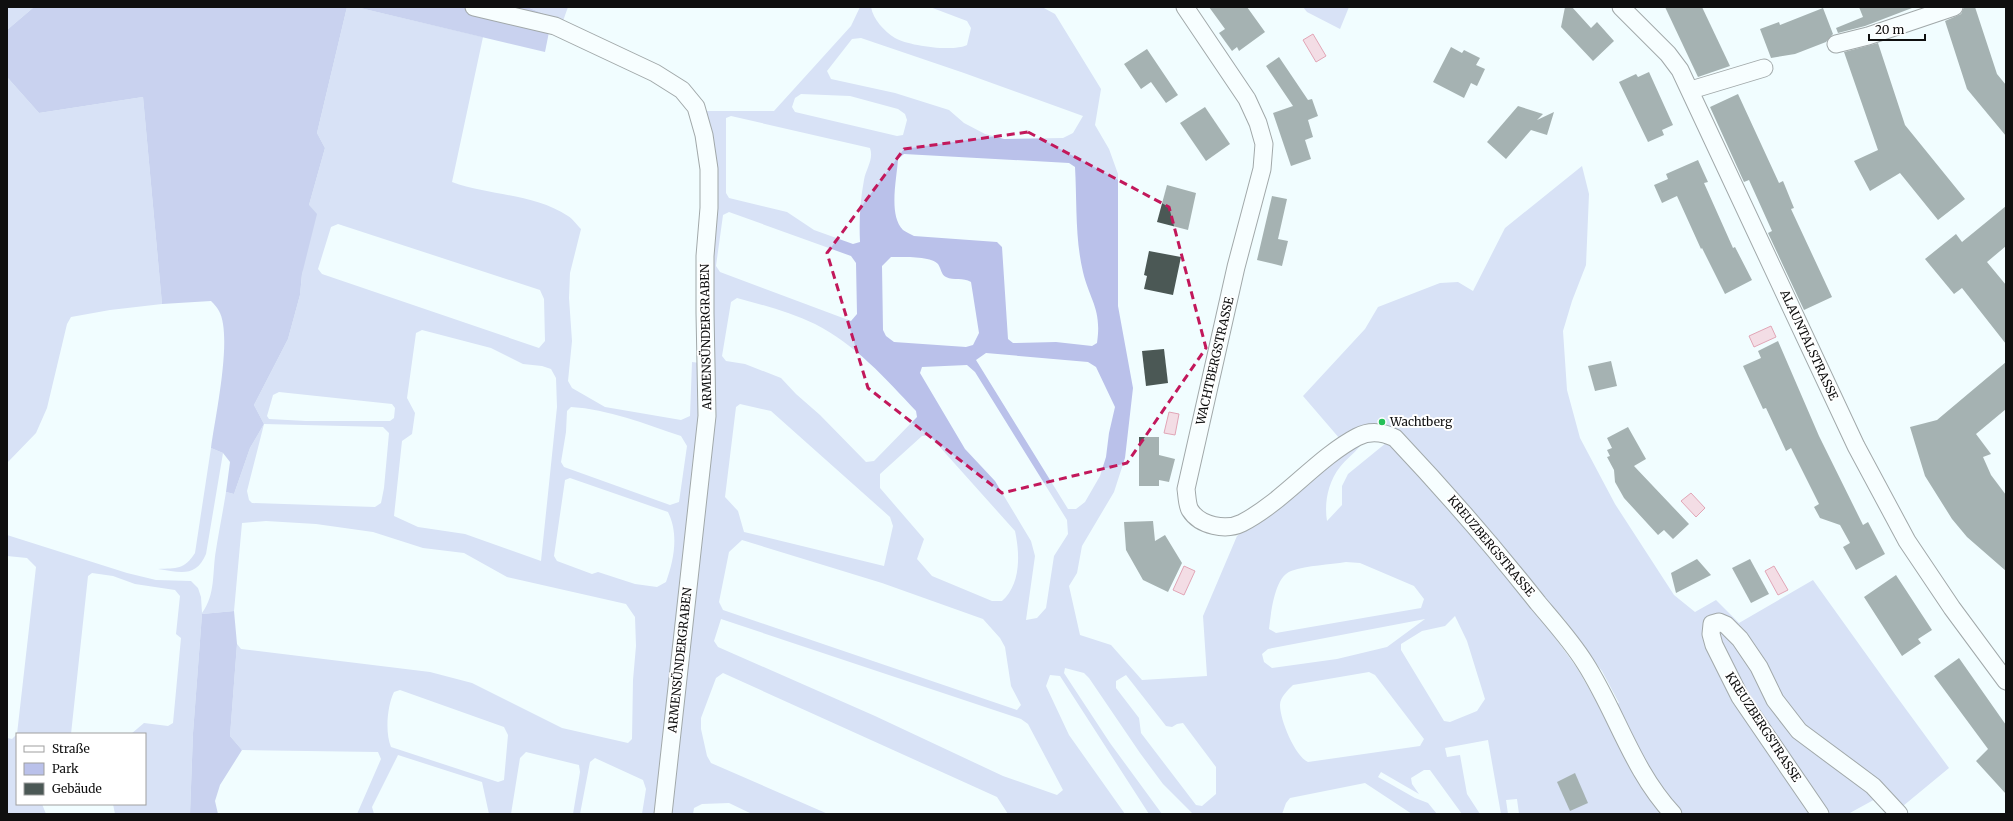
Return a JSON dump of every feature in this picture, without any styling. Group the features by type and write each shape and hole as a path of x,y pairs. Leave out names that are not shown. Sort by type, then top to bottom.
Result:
{"street":[{"name":"ARMENSÜNDERGRABEN","path":"474,7 555,26 655,73 682,90 696,107 704,135 709,169 709,208 705,256 707,416 663,814"},
{"name":"WACHTBERGSTRASSE","path":"1185,7 1247,99 1258,123 1264,144 1262,169 1236,267 1186,489 1190,510 1201,522 1219,527 1241,524 1276,500 1340,448 1358,436 1383,432"},
{"name":"ALAUNTALSTRASSE","path":"1621,7 1668,54 1680,70 1691,90 1856,446 1886,505 1924,568 2006,681"},
{"path":"1836,44 1868,36 1954,7"},
{"path":"1691,90 1764,68"},
{"name":"KREUZBERGSTRASSE","path":"1383,432 1395,438 1438,483 1527,588 1584,662 1603,695 1641,771 1657,796 1673,814"},
{"name":"KREUZBERGSTRASSE","path":"1820,814 1740,697 1714,645 1711,634 1712,624 1719,622 1726,625 1740,639 1759,667 1775,700 1799,731 1873,786 1899,814"}],"highlighted area":[{"path":"1028,132 1169,207 1206,348 1127,463 1002,493 868,388 827,253 904,149"}],"green space":[{"path":"7,7 34,7 7,30"},
{"path":"347,7 356,7 483,37 452,182 466,187 540,203 568,216 581,229 570,273 569,298 572,341 568,381 572,388 605,407 681,420 690,416 692,362 700,363 701,417 658,814 642,814 646,789 643,780 595,758 590,762 580,814 573,814 580,772 579,765 526,752 520,758 511,814 489,814 482,782 398,755 372,807 374,814 357,814 381,759 378,752 242,750 230,736 237,644 241,649 430,672 472,683 562,728 628,743 632,739 633,680 636,646 635,617 626,604 507,577 464,553 423,548 373,532 316,524 266,521 242,523 234,611 202,614 193,733 190,814 115,814 113,805 146,805 146,733 132,733 144,723 168,726 173,723 181,638 176,634 180,596 175,590 135,584 113,576 92,573 88,576 71,733 17,733 36,567 27,558 7,556 7,535 127,573 156,580 191,581 198,588 201,597 202,613 206,606 212,591 216,550 226,492 234,494 250,448 264,424 254,405 288,339 300,295 309,205 325,148 317,133","holes":["338,224 540,290 544,299 545,341 539,348 322,274 318,269 331,227","422,330 491,348 523,364 542,366 551,369 556,378 557,407 541,561 465,534 418,527 394,516 402,441 412,434 415,413 407,398 416,333","279,392 392,404 395,408 394,418 390,421 306,421 269,419 267,416 273,395","571,407 585,408 613,414 681,436 687,446 679,502 670,505 564,467 561,462 566,432 567,411","264,424 383,427 389,433 384,488 381,503 375,507 252,503 249,500 247,491","570,478 668,512 673,529 674,547 666,582 657,587 635,584 598,572 592,574 557,561 554,556 565,480","400,690 504,727 508,735 504,780 498,782 391,747 387,727 388,712 394,692"]},
{"path":"527,7 568,7 563,21"},
{"path":"860,7 871,7 874,16 880,24 895,38 920,46 952,48 967,45 971,28 967,21 930,7 1042,7 1055,14 1101,89 1095,125 1109,149 1118,174 1118,306 1133,388 1125,458 1114,492 1082,546 1077,573 1069,586 1080,635 1111,645 1142,680 1207,676 1203,616 1237,536 1303,484 1357,446 1360,446 1342,464 1332,479 1326,507 1327,521 1342,505 1342,486 1348,474 1386,443 1393,443 1533,607 1577,668 1602,711 1619,703 1602,671 1574,636 1565,620 1381,425 1359,427 1340,439 1303,396 1365,329 1378,307 1440,283 1458,282 1473,291 1505,228 1582,166 1589,194 1586,265 1572,301 1563,331 1567,390 1580,438 1615,504 1674,595 1695,612 1716,600 1739,623 1813,580 1949,768 1903,806 1890,791 1848,814 1519,814 1517,799 1506,800 1508,814 1501,814 1488,740 1445,748 1447,757 1460,755 1467,794 1480,814 1462,814 1430,770 1424,770 1411,778 1412,784 1419,794 1381,772 1378,777 1415,798 1428,803 1437,814 1412,814 1365,783 1290,798 1286,803 1282,814 1193,814 1163,784 1089,678 1084,673 1065,668 1064,673 1110,743 1162,814 1149,814 1060,676 1050,675 1046,686 1069,735 1125,814 1008,814 997,797 723,673 716,678 701,718 701,729 707,756 711,763 828,814 752,814 729,803 702,804 694,808 693,814 668,814 698,530 703,111 774,111 851,26","holes":["861,38 1083,116 1073,133 1063,138 1004,139 985,134 964,123 949,110 895,93 831,79 827,71 852,39","801,94 850,96 898,109 905,114 907,120 903,135 897,136 795,112 792,107 795,98","731,116 870,148 871,156 864,180 861,203 860,242 853,244 814,230 787,212 729,198 726,193 726,118","904,154 1069,163 1075,167 1080,259 1097,313 1097,343 1092,346 1056,342 1013,343 1008,339 1002,247 997,242 914,236 903,230 898,223 894,196 898,159","729,212 851,256 856,263 857,314 851,321 720,272 716,266 723,215","891,257 916,258 935,261 944,276 971,282 979,333 973,345 966,347 894,342 886,336 883,330 882,266","737,298 767,306 815,324 843,341 893,386 916,411 917,417 874,461 866,462 781,378 745,364 726,361 722,356 731,302","986,353 1088,362 1096,367 1115,407 1109,433 1106,457 1100,476 1085,502 1076,509 1068,509 976,360","967,365 975,372 1067,520 1068,534 1054,556 1046,608 1037,618 1026,620 1035,556 1031,541 995,481 965,449 920,373 922,367","740,404 771,411 890,517 893,526 884,566 744,532 738,511 725,497 736,407","922,436 930,436 1015,531 1018,549 1018,568 1013,586 1002,601 992,601 932,576 917,559 924,539 880,488 880,474","742,540 882,583 983,619 1000,638 1005,647 1011,686 1021,705 1017,710 723,610 719,602 729,552","1346,562 1360,563 1414,586 1424,599 1421,608 1276,633 1269,629 1274,597 1281,580 1291,571 1311,566","1455,616 1467,641 1485,699 1477,711 1450,722 1444,721 1401,650 1401,644 1422,631 1445,626","721,619 1021,719 1028,724 1063,790 1057,795 1003,776 875,716 718,647 714,641","1425,619 1387,647 1337,659 1272,668 1264,662 1262,654 1268,649","1369,672 1375,675 1424,739 1420,746 1308,762 1298,753 1285,728 1280,702 1293,685","1126,675 1166,726 1172,727 1183,723 1216,767 1216,794 1202,806 1196,805 1141,733 1139,718 1116,688 1116,681"]},
{"path":"1303,7 1349,7 1340,29 1307,12"},
{"path":"7,77 39,113 143,97 162,304 110,310 71,317 67,324 47,408 36,433 7,463"},
{"path":"211,448 223,453 206,554 202,562 197,567 186,572 158,569 180,567 187,563 195,553"},
{"path":"16,735 16,805 42,805 46,814 7,814 7,738 12,739"}],"shaded area":[{"path":"34,7 347,7 317,133 325,148 309,205 317,214 302,274 300,295 288,339 254,405 264,424 250,448 234,494 226,492 230,462 223,453 211,448 224,357 223,323 219,311 211,301 162,304 143,97 39,113 7,77 7,30"},
{"path":"356,7 527,7 552,17 545,52"},
{"path":"1313,34 1326,56 1316,62 1303,40"},
{"path":"1771,326 1776,337 1754,347 1749,336"},
{"path":"1169,412 1179,414 1175,435 1164,433"},
{"path":"1691,493 1705,508 1696,517 1681,501"},
{"path":"1184,566 1195,571 1184,595 1173,590"},
{"path":"1774,566 1788,590 1778,595 1765,571"},
{"path":"234,611 237,644 230,736 242,750 220,785 215,801 218,814 190,814 193,733 202,614"}],"building":[{"path":"1209,7 1247,7 1265,32 1239,51 1237,47 1232,51 1219,33 1225,29"},
{"path":"1565,7 1572,7 1591,28 1597,22 1614,41 1593,61 1561,27"},
{"path":"1665,7 1702,7 1730,66 1698,77"},
{"path":"1859,7 1912,8 1865,26 1838,33 1836,28 1863,17"},
{"path":"1964,7 1975,7 1997,74 2006,85 2006,136 1967,89 1945,21 1961,14"},
{"path":"1823,8 1833,34 1826,42 1795,54 1771,58 1760,29 1779,22 1780,25"},
{"path":"1878,43 1905,125 1965,199 1938,220 1900,173 1870,191 1854,161 1878,150 1844,52"},
{"path":"1451,47 1462,53 1464,50 1480,58 1476,65 1485,69 1477,86 1471,83 1464,98 1433,82"},
{"path":"1147,49 1178,95 1166,103 1151,82 1141,89 1124,64"},
{"path":"1279,57 1308,100 1312,99 1318,116 1308,120 1313,137 1305,140 1311,159 1291,166 1273,113 1293,106 1266,66"},
{"path":"1649,72 1673,125 1662,130 1664,135 1648,142 1619,82 1636,74 1638,77"},
{"path":"1738,94 1779,183 1783,181 1794,208 1791,209 1832,297 1804,310 1768,233 1772,231 1749,180 1744,182 1710,107"},
{"path":"1518,106 1543,114 1537,120 1554,112 1547,135 1531,130 1506,159 1487,142"},
{"path":"1205,107 1230,144 1206,161 1180,123"},
{"path":"1698,160 1708,182 1704,183 1733,248 1735,247 1752,280 1725,294 1702,248 1701,249 1677,196 1662,203 1654,185 1668,179 1666,174"},
{"path":"1167,185 1196,193 1188,230 1157,222"},
{"path":"1272,196 1287,199 1278,239 1288,241 1282,266 1257,260"},
{"path":"2006,206 2006,246 1987,262 2006,285 2006,344 1962,288 1954,294 1925,259 1956,234 1962,242"},
{"path":"1149,251 1181,257 1173,295 1144,289 1147,276 1144,275"},
{"path":"1778,341 1819,436 1863,525 1868,522 1885,554 1856,570 1843,547 1850,543 1840,525 1820,518 1814,507 1819,504 1791,448 1786,451 1766,408 1763,409 1743,366 1761,358 1758,351"},
{"path":"1164,349 1168,383 1146,386 1142,351"},
{"path":"1611,361 1617,386 1595,391 1588,366"},
{"path":"2006,362 2006,409 1976,434 1991,454 1983,457 1991,475 2006,495 2006,571 1967,537 1952,519 1925,476 1910,427 1937,420"},
{"path":"1628,427 1646,459 1634,466 1689,524 1673,539 1664,530 1658,535 1624,498 1615,482 1614,470 1607,457 1610,456 1607,450 1612,448 1607,438"},
{"path":"1139,437 1159,437 1159,455 1175,459 1169,482 1159,480 1159,486 1139,486"},
{"path":"1153,521 1155,541 1165,535 1182,563 1168,592 1143,580 1126,550 1124,522"},
{"path":"1697,559 1711,575 1676,593 1671,573"},
{"path":"1750,559 1769,594 1751,603 1732,568"},
{"path":"1896,575 1932,630 1918,639 1921,643 1902,656 1864,597"},
{"path":"1959,658 2006,725 2006,794 1976,761 1988,749 1934,676"},
{"path":"1575,773 1588,803 1570,811 1557,782"}],"place":[{"name":"Wachtberg","path":"1382,422"}]}
